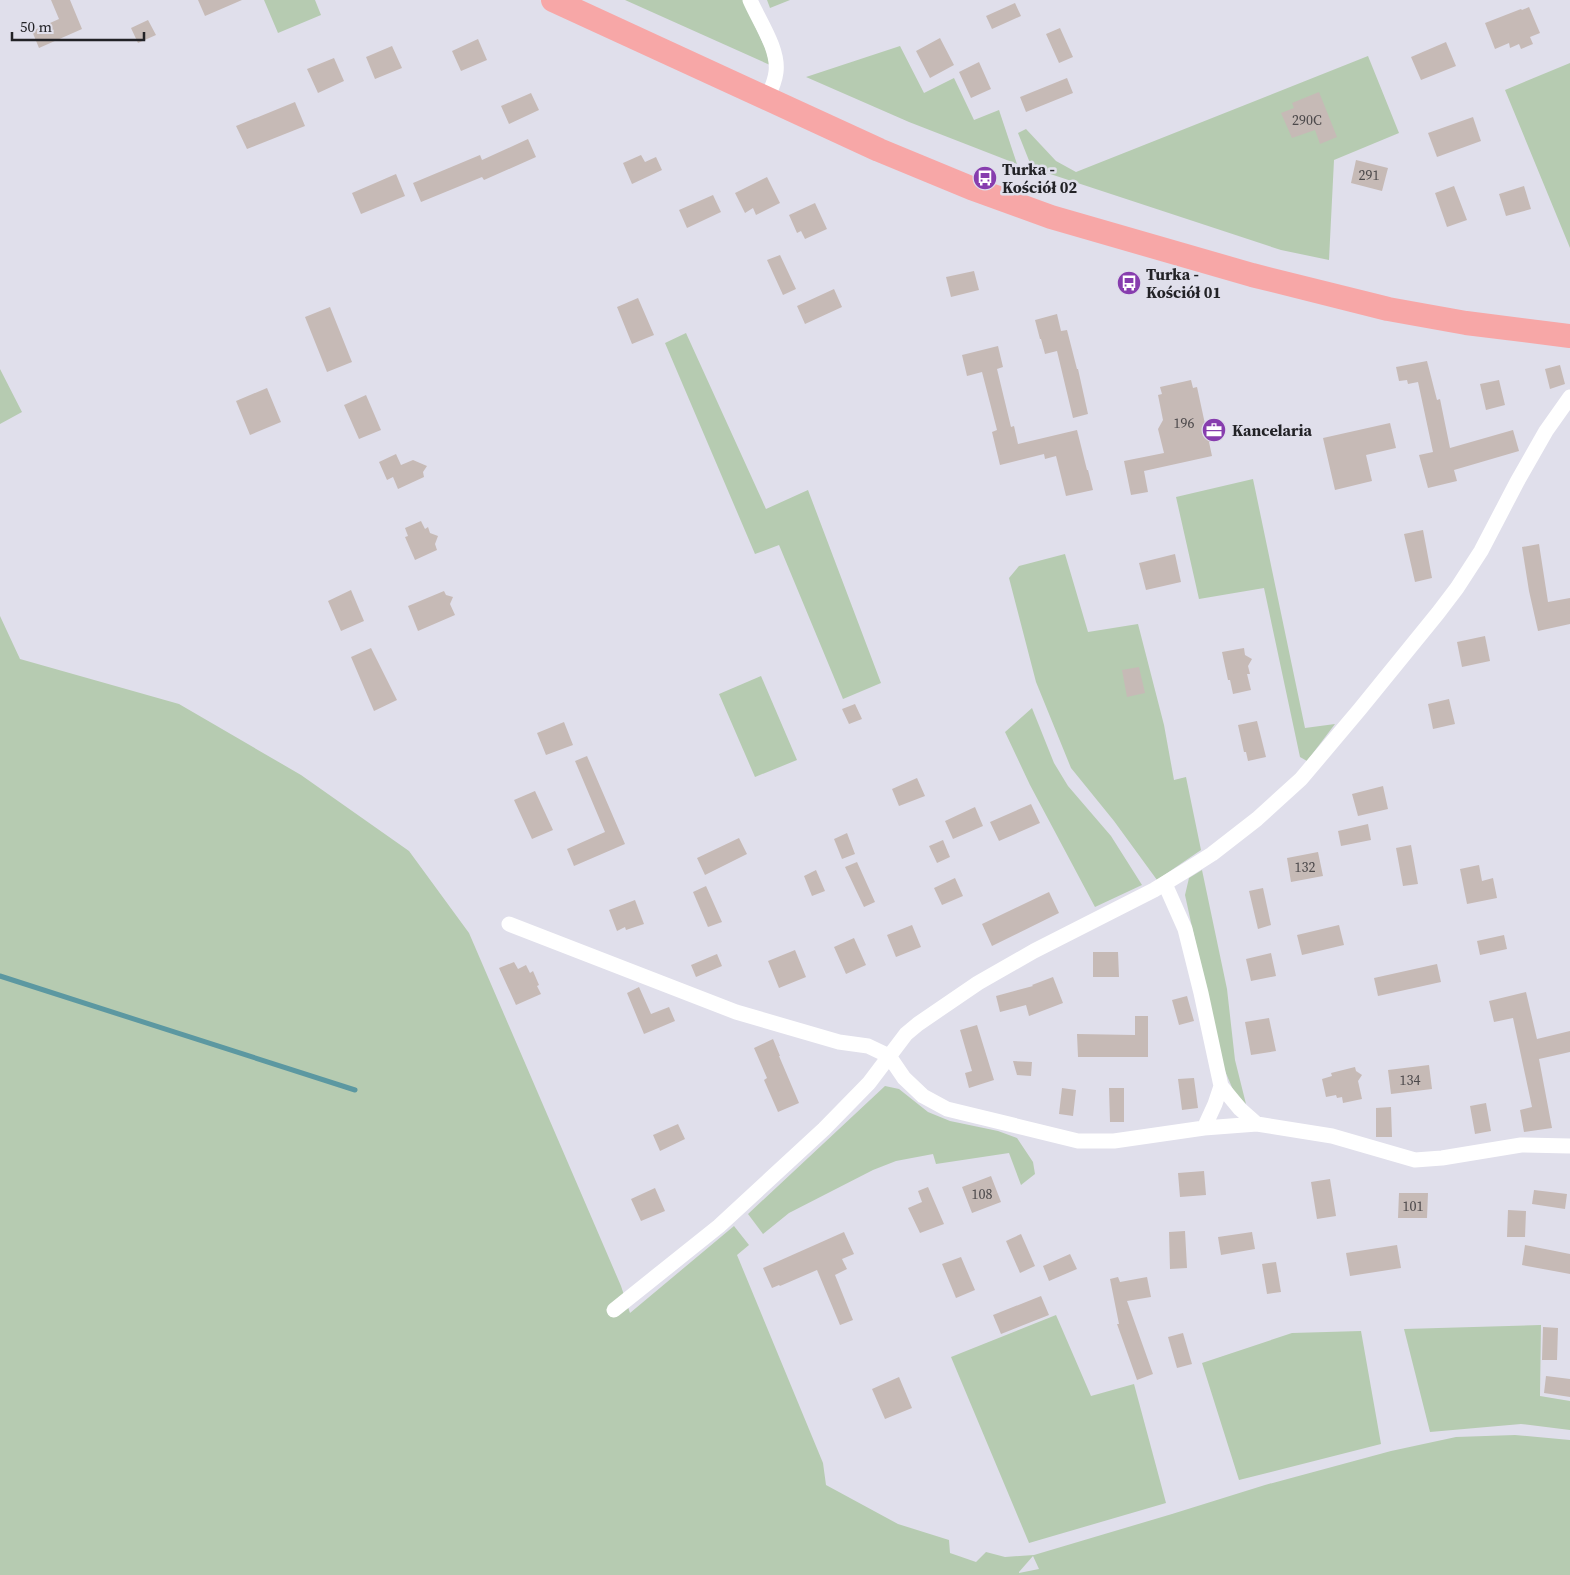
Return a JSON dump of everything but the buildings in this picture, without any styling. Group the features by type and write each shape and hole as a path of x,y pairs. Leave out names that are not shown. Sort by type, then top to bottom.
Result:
{"main road":[{"path":"553,0 879,150 1018,206 1252,275 1388,309 1466,324 1570,336"}],"street":[{"path":"750,0 773,48 776,59 774,82 767,98"},
{"path":"614,1310 734,1213 824,1128 869,1083 906,1034 971,987 1034,951 1165,884 1212,854 1257,819 1302,779 1438,613 1467,573 1481,551 1537,447 1570,397"},
{"path":"1165,884 1185,929 1202,993 1221,1086 1240,1109 1257,1124"},
{"path":"509,924 736,1012 839,1042 868,1046 889,1056 904,1078 923,1096 947,1108 1078,1142 1097,1142 1204,1128 1257,1124 1332,1136 1415,1160 1442,1158 1521,1145 1570,1146"},
{"path":"1204,1128 1221,1086"}],"green space":[{"path":"264,0 315,0 321,15 278,33"},
{"path":"625,0 743,0 766,50 770,65"},
{"path":"767,0 790,0 770,8"},
{"path":"900,46 924,93 954,78 974,120 999,110 1017,164 909,122 806,77"},
{"path":"1368,56 1399,133 1334,160 1329,260 1281,250 1032,168 1018,133 1026,129 1056,161 1076,172"},
{"path":"1570,63 1570,248 1505,90"},
{"path":"686,333 766,509 808,490 881,683 843,699 779,545 755,554 665,343"},
{"path":"0,369 22,412 0,424"},
{"path":"1253,479 1305,728 1335,724 1307,761 1300,757 1264,588 1199,599 1176,497"},
{"path":"1065,554 1088,632 1138,624 1164,725 1174,780 1186,777 1201,850 1157,880 1114,821 1071,768 1036,682 1009,578 1019,566"},
{"path":"0,616 20,659 179,704 301,775 409,851 469,933 621,1286 630,1313 734,1226 749,1245 737,1255 823,1463 826,1485 898,1524 949,1540 950,1553 976,1562 986,1552 1005,1557 1034,1555 1265,1485 1391,1451 1456,1437 1515,1435 1570,1440 1570,1575 0,1575","holes":["1033,1556 1039,1569 1019,1573"]},
{"path":"761,676 797,760 755,777 719,694"},
{"path":"1032,708 1054,763 1068,786 1111,836 1142,885 1095,907 1030,785 1005,732"},
{"path":"1202,870 1227,989 1235,1060 1246,1104 1234,1092 1222,1064 1185,895 1189,878"},
{"path":"885,1086 899,1089 928,1112 950,1121 998,1131 1017,1138 1033,1162 1035,1174 1021,1185 1009,1153 936,1164 933,1154 896,1161 873,1170 789,1213 763,1234 748,1214"},
{"path":"1056,1315 1091,1396 1134,1384 1166,1503 1029,1543 951,1357"},
{"path":"1541,1325 1540,1396 1570,1401 1570,1430 1521,1424 1430,1432 1404,1329"},
{"path":"1361,1331 1381,1444 1239,1480 1202,1363 1292,1333"}],"waterway":[{"path":"0,976 355,1090"}],"place":[{"name":"Turka - Kościół 02","path":"985,178"},
{"name":"Turka - Kościół 01","path":"1129,283"},
{"name":"Kancelaria","path":"1214,430"}]}
